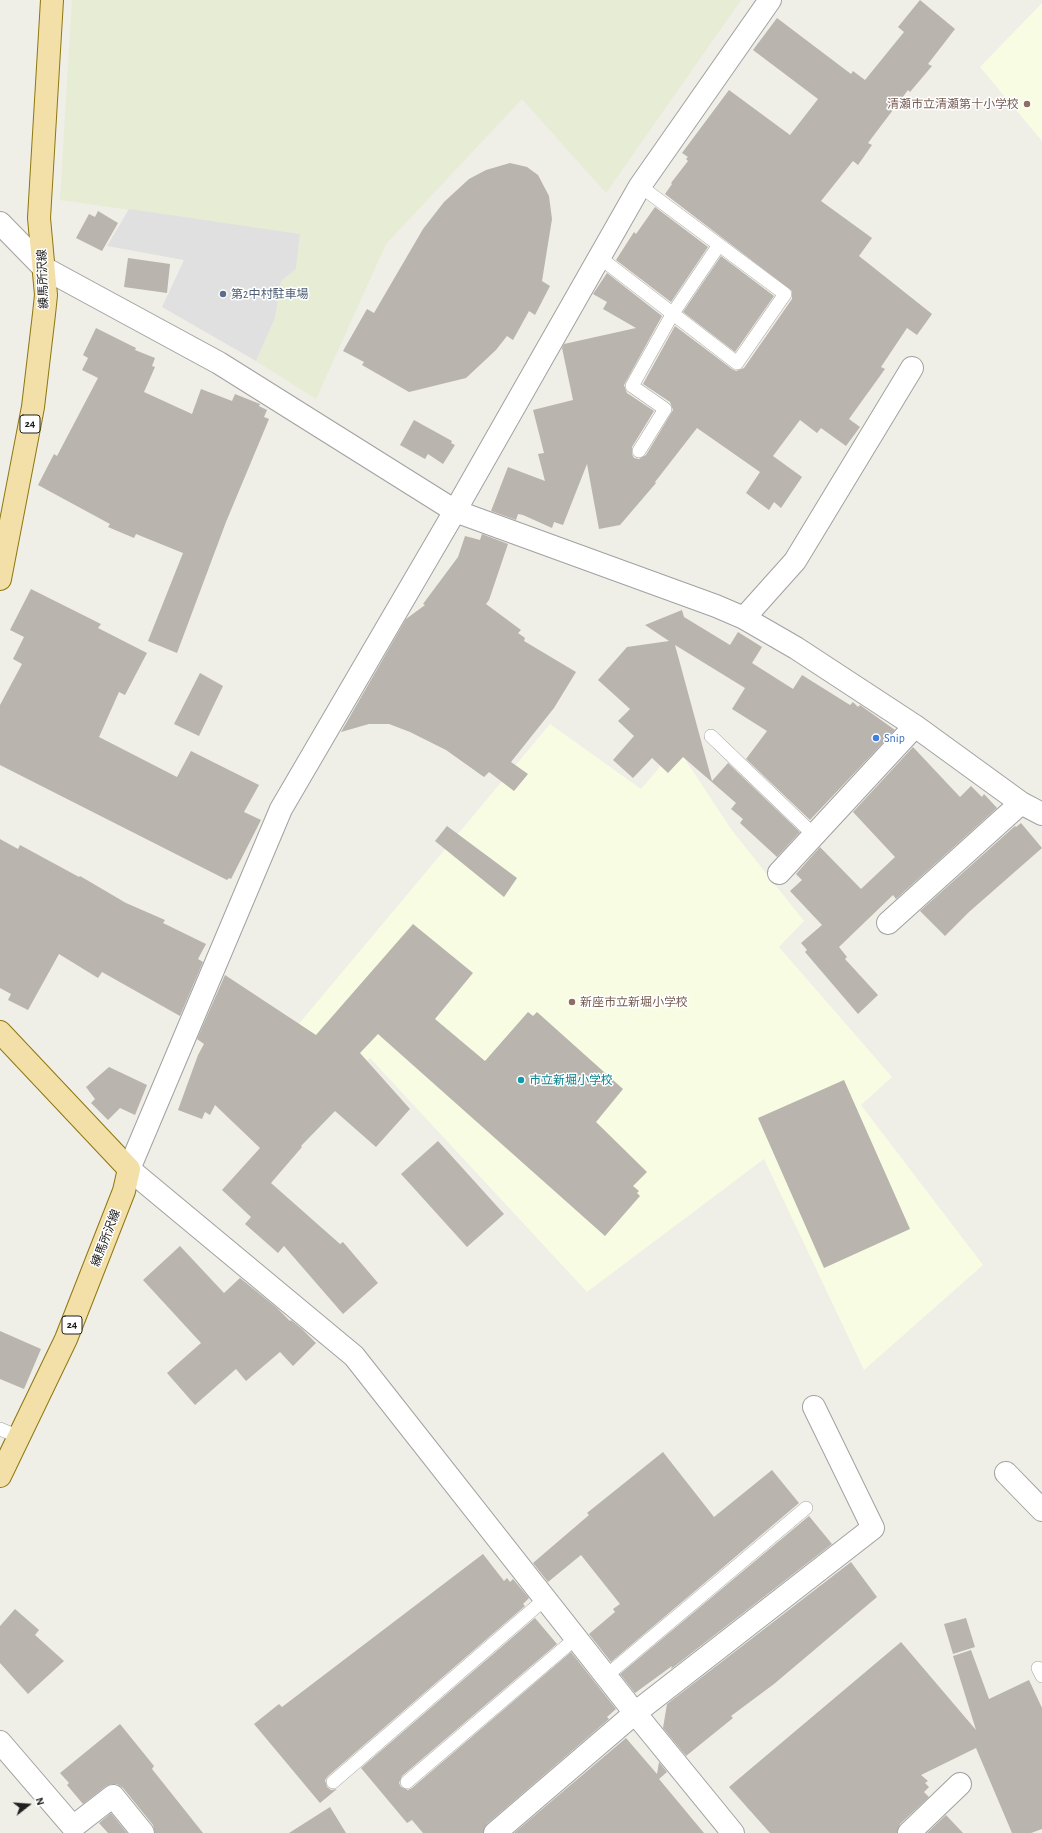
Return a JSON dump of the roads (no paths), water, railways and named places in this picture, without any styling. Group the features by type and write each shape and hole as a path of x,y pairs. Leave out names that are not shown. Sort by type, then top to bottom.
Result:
{"main road":[{"name":"練馬所沢線","path":"0,578 33,407 45,302 44,268 39,218 52,0"},
{"path":"0,1032 129,1169"},
{"name":"練馬所沢線","path":"0,1476 9,1433 66,1339 124,1191 129,1169"}],"street":[{"path":"733,1833 635,1713 354,1356 129,1169 281,809 455,511 640,186 770,0"},
{"path":"0,223 44,268 219,363 455,511 716,606 744,618 796,648 915,726 1021,804 1042,814"},
{"path":"744,618 795,561 912,368"},
{"path":"779,873 815,836 915,726"},
{"path":"888,923 1021,804"},
{"path":"495,1833 635,1713 873,1528 814,1407"},
{"path":"1006,1473 1042,1510"},
{"path":"0,1742 73,1827 114,1796 142,1833"},
{"path":"909,1833 960,1784"}],"lane":[{"path":"600,257 738,363 785,294 640,186"},
{"path":"639,451 665,409 632,386 673,313 719,245"},
{"path":"711,736 815,836"},
{"path":"606,1676 806,1508"},
{"path":"334,1782 545,1599"},
{"path":"407,1782 576,1638"}],"place":[{"name":"清瀬市立清瀬第十小学校","path":"1027,104"},
{"name":"第2中村駐車場","path":"223,294"},
{"name":"Snip","path":"876,738"},
{"name":"新座市立新堀小学校","path":"572,1002"},
{"name":"市立新堀小学校","path":"521,1080"}]}
